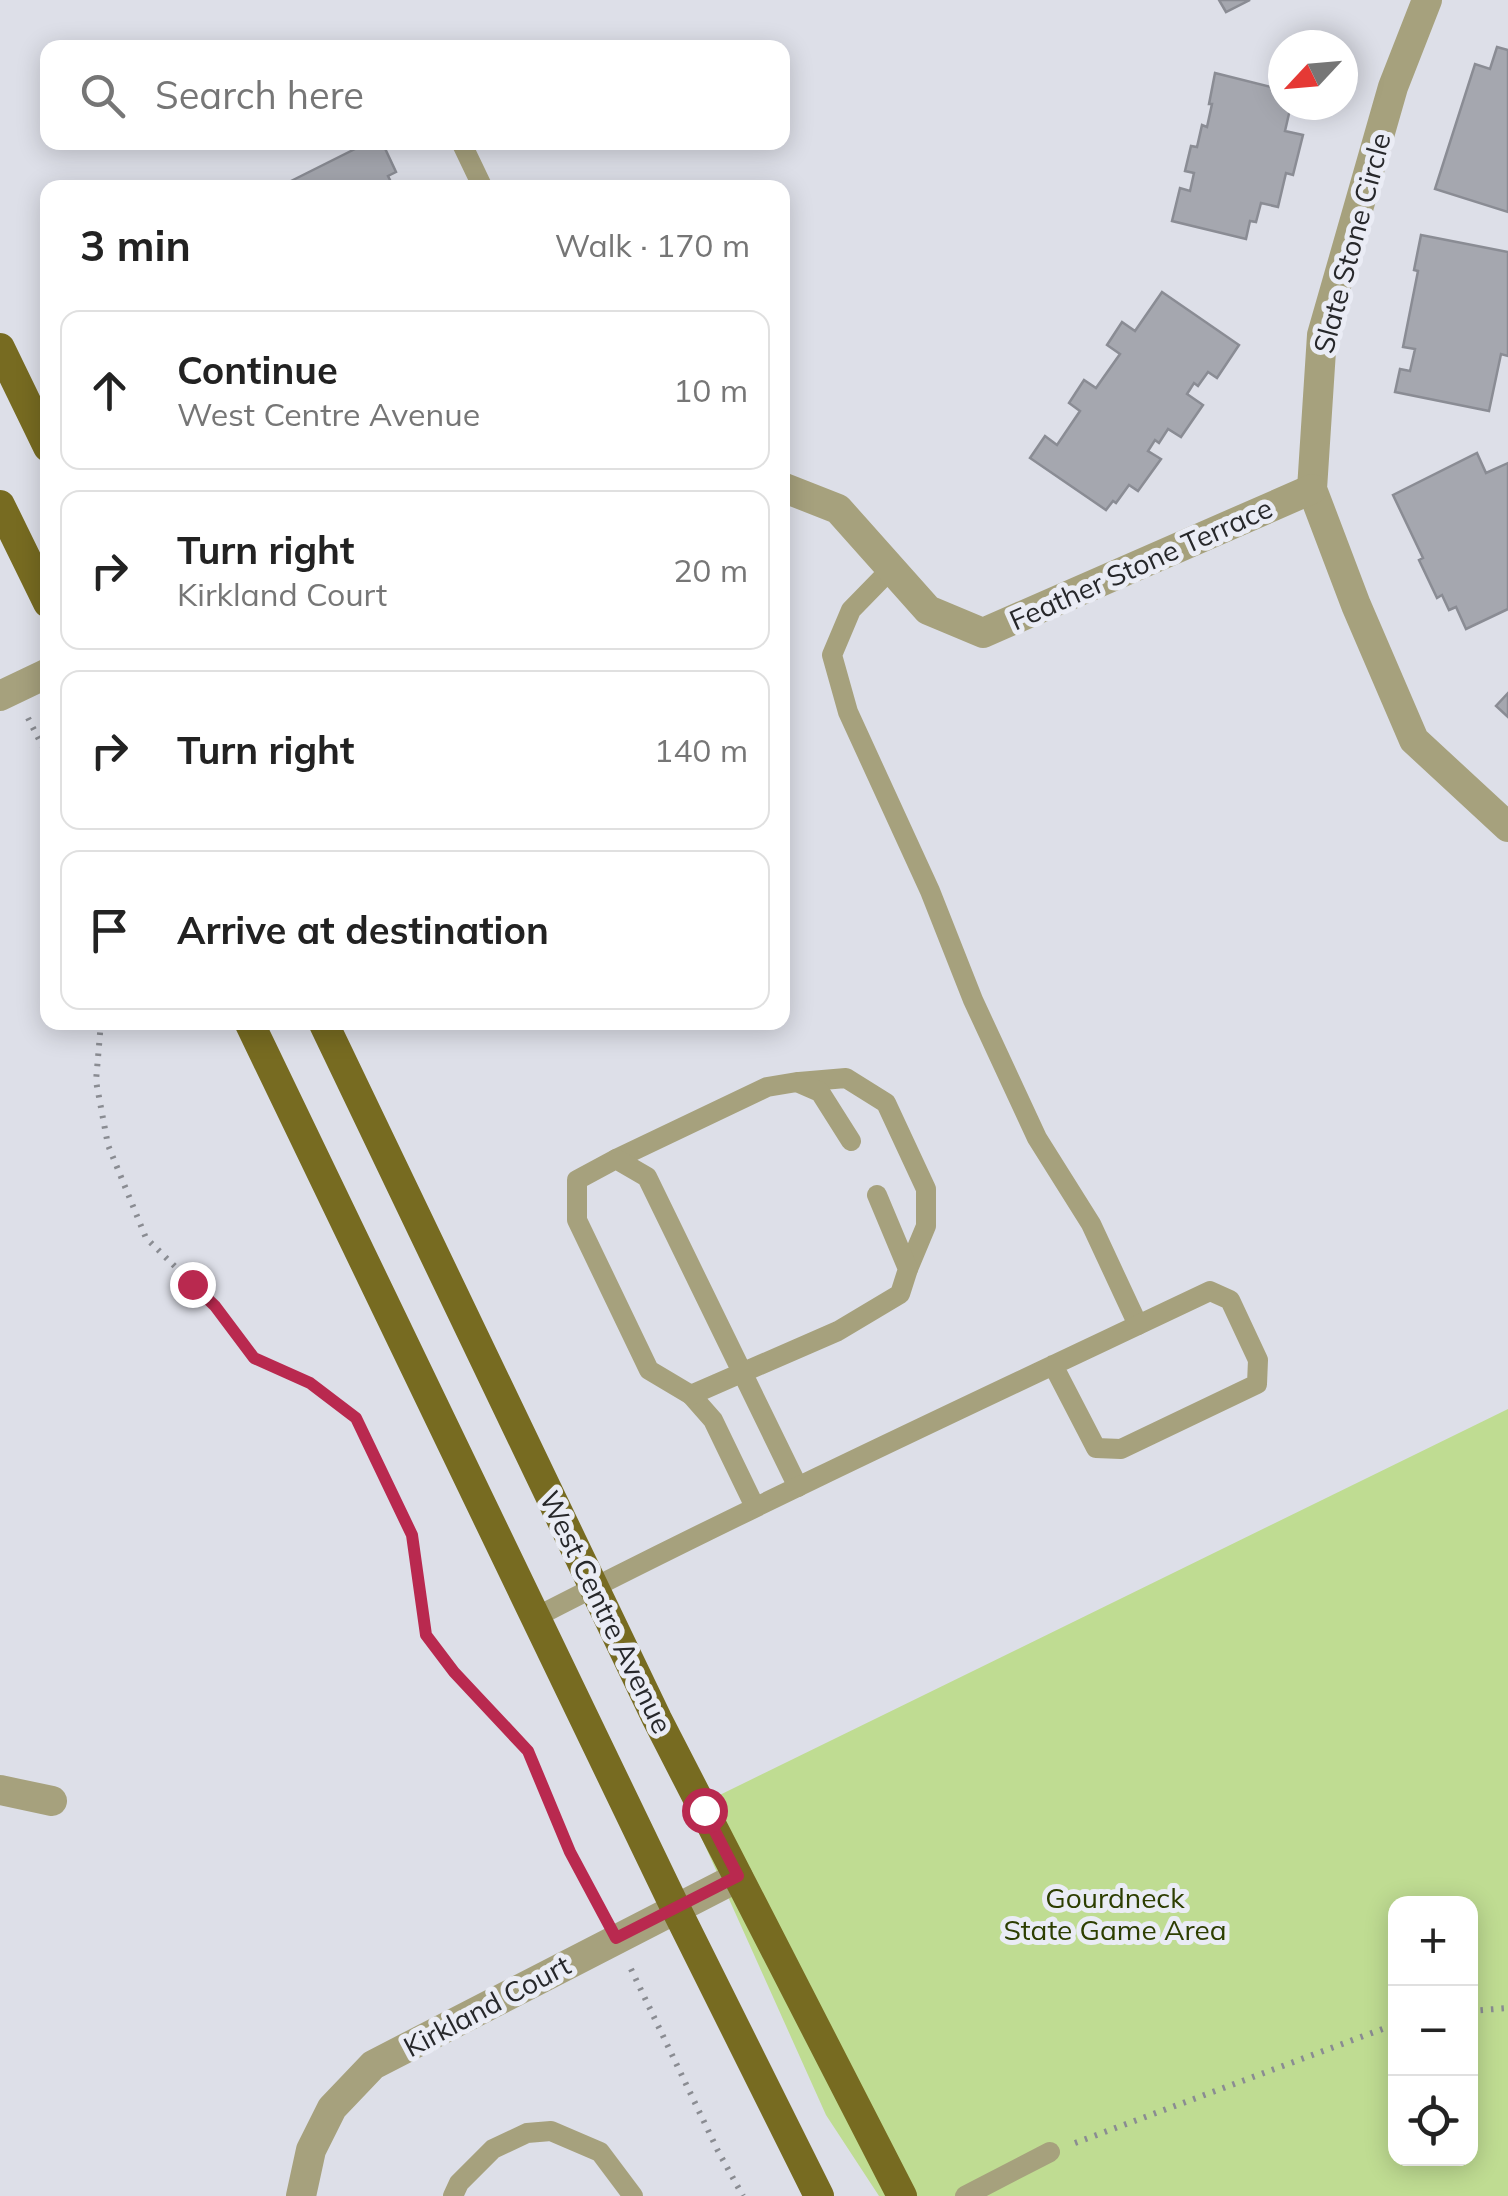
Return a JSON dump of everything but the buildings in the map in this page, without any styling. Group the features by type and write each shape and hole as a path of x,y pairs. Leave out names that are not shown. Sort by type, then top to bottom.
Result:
{"main road":[{"path":"0,348 40,430"},
{"path":"0,504 40,586"},
{"path":"253,1030 675,1907 819,2196"},
{"name":"West Centre Avenue","path":"327,1030 656,1719 902,2196"}],"street":[{"name":"Slate Stone Circle","path":"1428,0 1393,87 1322,335 1312,489 1414,740 1508,827"},
{"name":"Feather Stone Terrace","path":"790,490 838,508 928,610 983,632 1312,489"},
{"path":"0,696 40,677"},
{"path":"0,1790 52,1801"},
{"name":"Kirkland Court","path":"301,2196 311,2150 332,2108 373,2065 738,1876"}],"lane":[{"path":"464,150 479,180"},
{"path":"892,569 851,610 832,655 848,712 1037,1138 1091,1224 1138,1325"},
{"path":"691,1395 838,1331 900,1294 926,1226 926,1189 886,1103 846,1078 767,1087 577,1180 576,1220 650,1370 691,1395 713,1420 755,1507"},
{"path":"797,1082 820,1092 851,1141"},
{"path":"616,1160 647,1177 798,1487"},
{"path":"877,1194 908,1269"},
{"path":"536,1618 755,1507 1210,1291 1230,1300 1258,1360 1257,1384 1121,1449 1096,1448 1054,1366"},
{"path":"454,2196 459,2184 493,2149 527,2133 550,2132 600,2152 633,2196"},
{"path":"965,2196 1050,2152"}],"path":[{"path":"101,1030 96,1081 108,1146 146,1238 215,1306 254,1358 310,1383 356,1418 412,1535 426,1635 454,1672 528,1751 570,1852 743,2196"},
{"path":"1478,2010 1508,2008"},
{"path":"1050,2152 1388,2027"}],"green space":[{"name":"Gourdneck State Game Area","path":"1508,1409 1508,2196 879,2196 826,2115 689,1810"}],"route":[{"path":"192,1284 215,1306 254,1358 310,1383 356,1418 412,1535 426,1635 454,1672 528,1751 570,1852 616,1938 738,1876 704,1810"}]}
